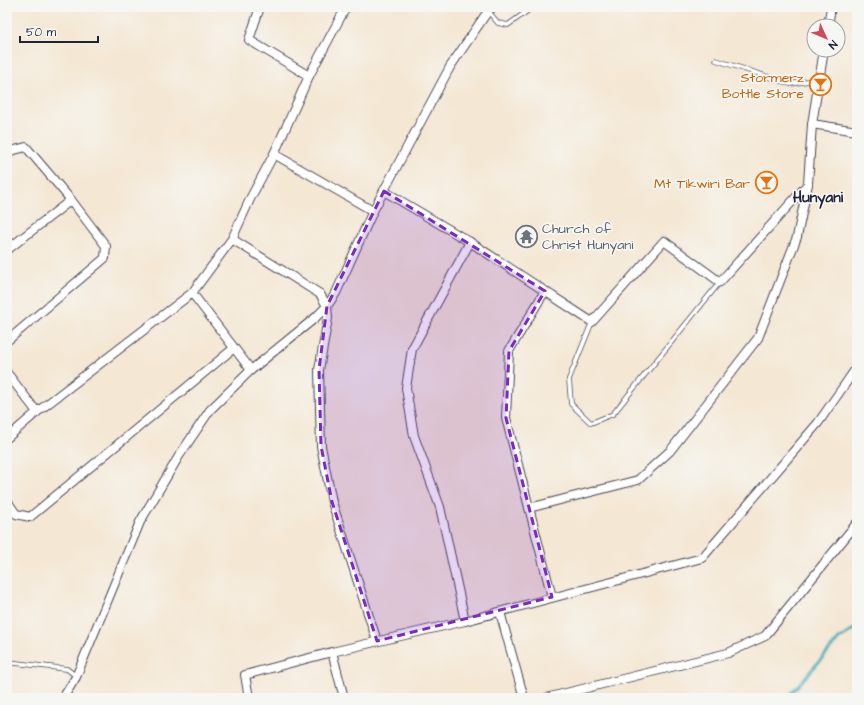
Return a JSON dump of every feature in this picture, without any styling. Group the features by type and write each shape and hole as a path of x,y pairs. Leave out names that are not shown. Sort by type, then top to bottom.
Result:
{"street":[{"path":"260,7 248,40 309,76"},
{"path":"7,438 37,412 192,293 232,239 251,197 274,154 309,76 346,7"},
{"path":"829,18 831,7"},
{"path":"63,698 76,677 140,522 179,456 210,410 251,370 315,318 327,306 336,293 372,212 450,67 490,9"},
{"path":"529,508 638,480 670,451 758,338 797,237 808,184 812,124 823,58"},
{"path":"812,124 857,131"},
{"path":"7,152 26,147 71,200 106,246 104,258 7,341"},
{"path":"274,154 372,212"},
{"path":"384,190 470,242 592,322 664,241 720,282 808,184"},
{"path":"7,250 71,200"},
{"path":"232,239 320,294 327,306 328,318 319,370 321,446 332,502 377,641"},
{"path":"465,621 440,507 414,436 406,388 412,349 470,242"},
{"path":"545,291 509,350 506,418 552,597"},
{"path":"192,293 251,370"},
{"path":"7,501 16,514 30,517 234,348"},
{"path":"249,698 245,674 465,621 702,558 818,423 857,367"},
{"path":"7,373 37,412"},
{"path":"546,698 728,653 765,636 857,522"},
{"path":"500,612 524,698"},
{"path":"332,652 344,698"}],"lane":[{"path":"490,9 498,22 508,25 533,7"},
{"path":"716,60 790,84 820,79"},
{"path":"592,322 569,379 572,404 591,423 613,414 720,282"},
{"path":"7,662 67,669 76,677"}],"highlighted area":[{"path":"384,191 545,291 509,351 506,418 552,597 377,641 332,502 321,446 319,370 327,306"}],"waterway":[{"path":"787,698 839,639 857,627"}],"place":[{"name":"Stormerz Bottle Store","path":"820,85"},
{"name":"Mt Tikwiri Bar","path":"766,183"},
{"name":"Church of Christ Hunyani","path":"527,236"}],"district":[{"name":"Hunyani","path":"818,197"}]}
